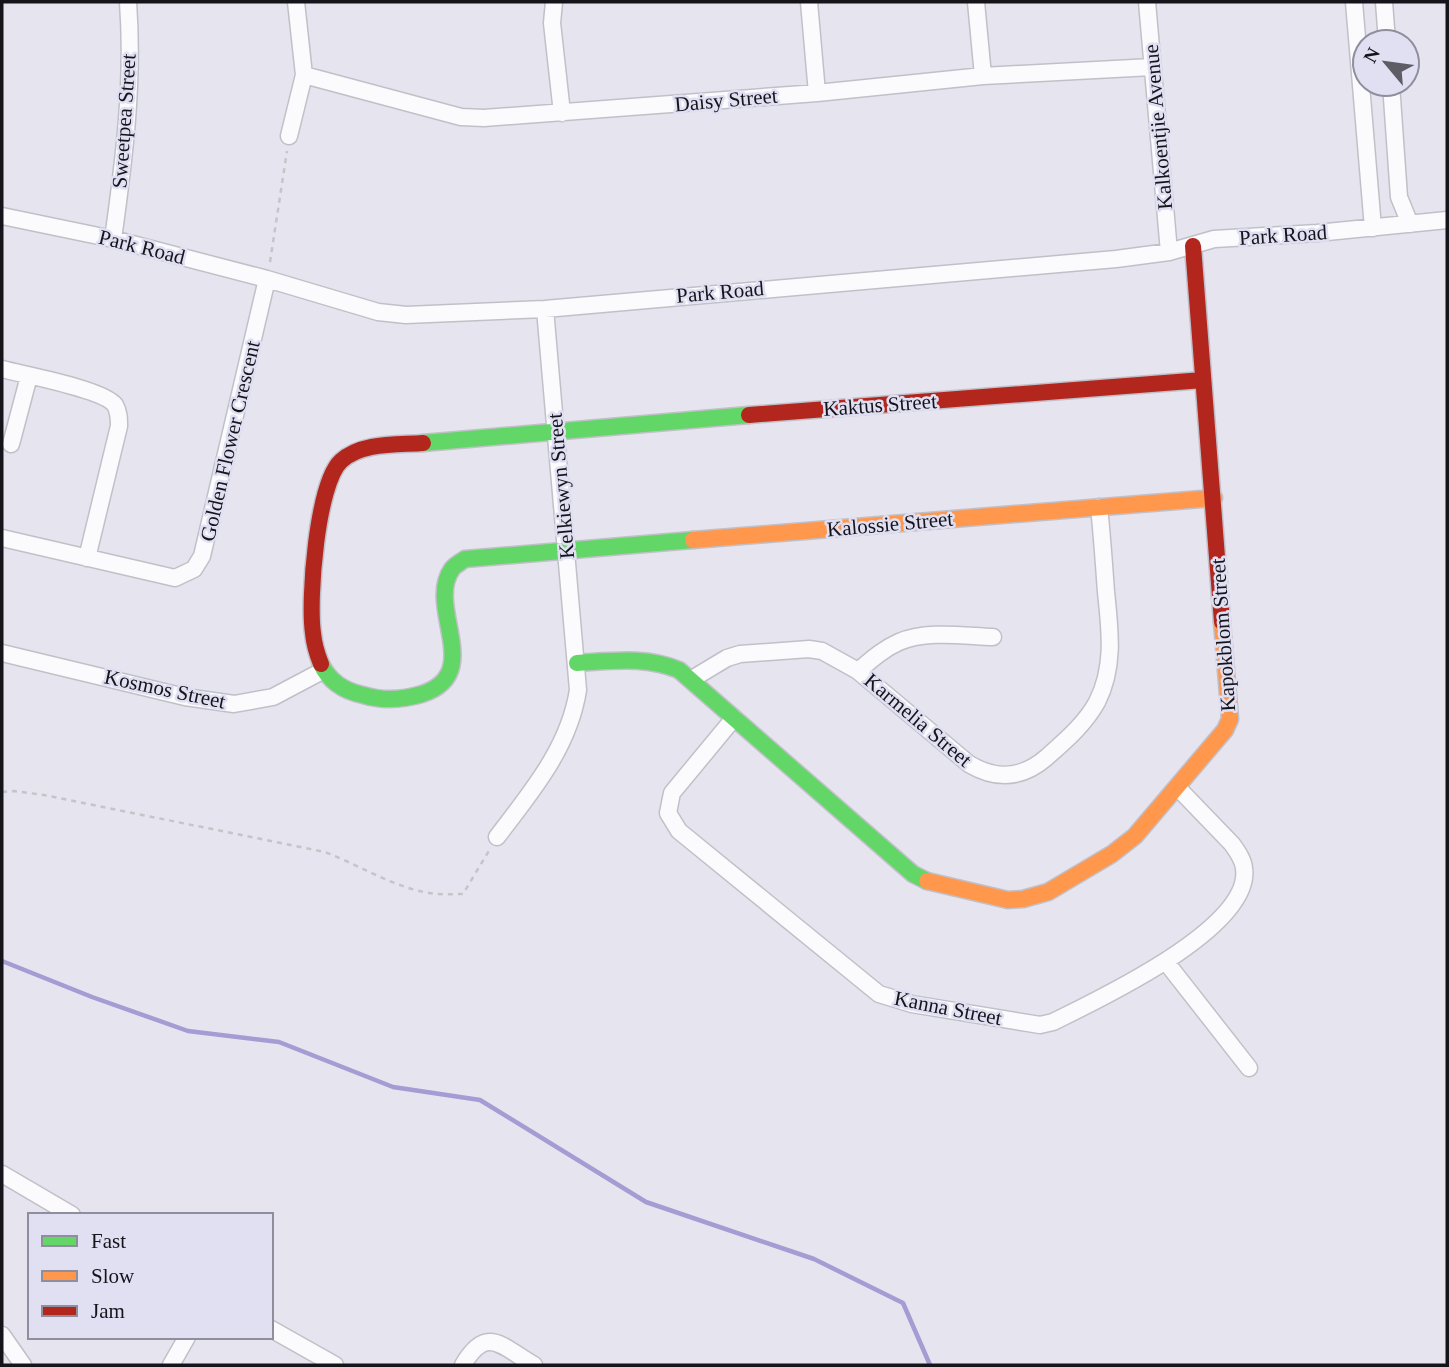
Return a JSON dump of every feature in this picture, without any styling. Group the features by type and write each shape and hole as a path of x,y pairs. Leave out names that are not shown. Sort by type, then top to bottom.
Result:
{"street":[{"name":"Sweetpea Street","path":"113,239 125,150 131,76 128,2"},
{"path":"289,136 304,75 296,2"},
{"path":"554,2 552,23 562,113"},
{"path":"809,2 817,93"},
{"path":"976,2 983,76"},
{"name":"Kalkoentjie Avenue","path":"1147,2 1169,252"},
{"path":"1354,2 1373,228"},
{"path":"1384,2 1386,28"},
{"name":"Daisy Street","path":"304,75 461,117 484,118 817,93 983,76 1152,67"},
{"path":"1392,98 1399,197 1410,224"},
{"name":"Park Road","path":"2,216 113,239 392,314 431,316 545,309 1116,259 1169,252 1214,239 1447,220"},
{"name":"Kapokblom Street","path":"577,663 649,660 666,663 692,679 913,874 932,884 1009,900 1023,899 1048,892 1112,854 1135,836 1178,788 1225,730 1230,719 1193,246"},
{"name":"Golden Flower Crescent","path":"2,538 175,578 194,569 202,556 267,279"},
{"name":"Kelkiewyn Street","path":"497,837 544,775 569,726 578,690 545,309"},
{"path":"2,369 101,394 114,405 119,415 119,426 87,558"},
{"path":"11,444 29,376"},
{"name":"Kaktus Street","path":"324,670 315,648 312,572 326,492 334,469 340,462 365,448 556,430 1203,380"},
{"name":"Kalossie Street","path":"324,670 334,683 371,699 396,700 421,695 441,684 451,667 446,587 450,572 465,559 1214,498"},
{"name":"Karmelia Street","path":"692,679 727,658 740,654 809,649 822,651 858,671 969,764 984,773 1013,775 1042,762 1084,721 1096,704 1107,677 1111,644 1099,507"},
{"path":"858,671 883,650 901,640 924,636 993,637"},
{"name":"Kosmos Street","path":"2,653 185,697 234,704 273,697 324,670"},
{"name":"Kanna Street","path":"734,718 672,793 668,813 679,831 879,994 912,1004 1040,1025 1053,1023 1166,962 1224,915 1240,890 1244,865 1232,844 1178,788"},
{"path":"1166,962 1249,1068"},
{"path":"2,1174 69,1213"},
{"path":"273,1330 335,1365"},
{"path":"2,1335 23,1365"},
{"path":"171,1365 186,1339"},
{"path":"463,1365 477,1345 487,1341 534,1365"}],"path":[{"path":"267,279 289,136"},
{"path":"2,792 14,790 44,794 325,852 395,883 429,893 463,894 497,837"}],"waterway":[{"path":"2,961 188,1031 279,1042 393,1087 480,1100 646,1202 814,1259 903,1303 930,1365"}],"traffic: fast":[{"path":"423,443 749,415"},
{"path":"321,664 333,680 356,693 392,699 422,694 441,684 450,671 452,655 445,602 446,584 452,569 465,559 693,540"},
{"path":"577,663 641,661 679,670 913,874 927,881"}],"traffic: slow":[{"path":"693,540 1214,498"},
{"path":"927,881 1008,900 1023,899 1048,892 1112,854 1135,836 1225,730 1230,719 1222,622"}],"traffic: jam":[{"path":"1193,246 1222,622"},
{"path":"749,415 1203,380"},
{"path":"321,664 313,633 313,570 320,516 333,473 341,461 359,450 423,443"}]}
